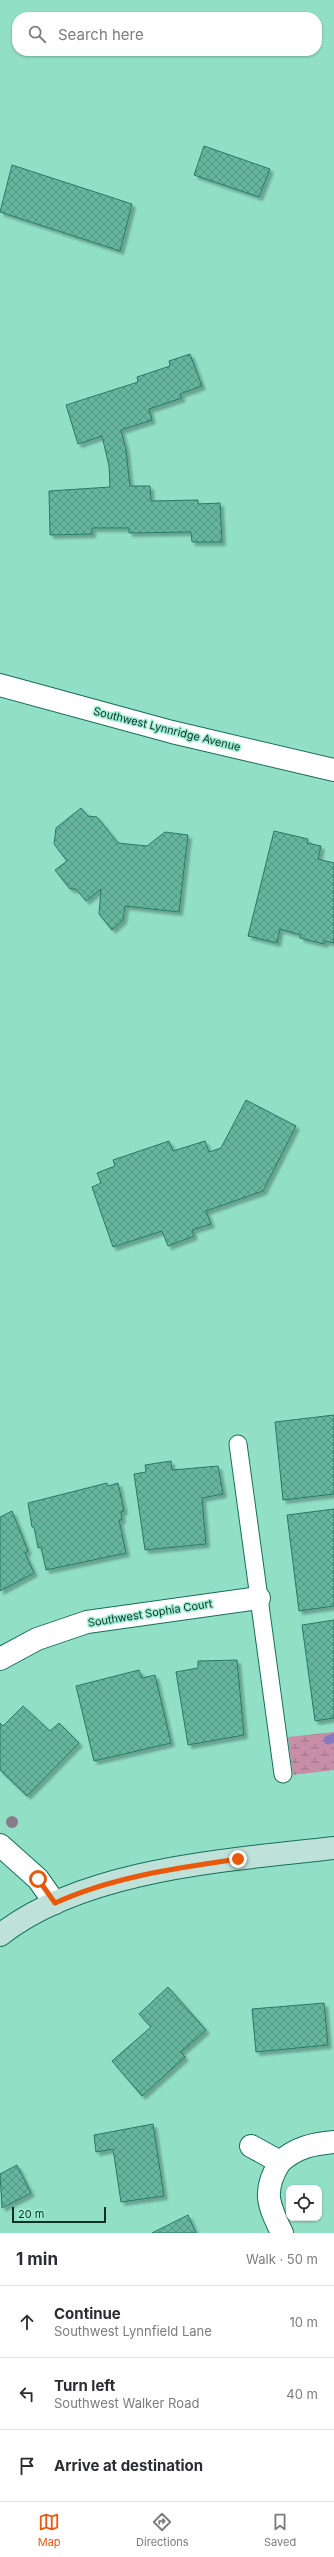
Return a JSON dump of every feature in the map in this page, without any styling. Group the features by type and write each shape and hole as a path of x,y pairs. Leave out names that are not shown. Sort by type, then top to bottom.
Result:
{"main road":[{"path":"0,1935 32,1914 79,1892 180,1868 334,1848"}],"street":[{"name":"Southwest Lynnridge Avenue","path":"0,685 172,732 334,770"},
{"name":"Southwest Sophia Court","path":"0,1658 37,1639 87,1622 259,1598"},
{"path":"0,1845 38,1879 55,1903"},
{"path":"282,2233 267,2198 270,2183 280,2162 292,2152 303,2147 334,2142"},
{"path":"251,2146 280,2162"}],"lane":[{"path":"238,1444 283,1774"}],"green space":[{"path":"334,1732 334,1770 293,1775 288,1737"}],"building":[{"path":"204,146 270,169 259,197 194,175"},
{"path":"12,165 132,204 120,251 0,212"},
{"path":"190,354 202,386 180,394 182,398 149,409 152,420 121,430 126,450 130,486 150,486 151,501 198,500 198,504 220,503 222,542 192,542 191,532 129,533 129,528 92,528 92,534 50,535 49,491 110,487 109,466 102,436 78,444 66,405 138,382 137,377 170,366 169,361"},
{"path":"81,808 88,816 97,817 118,843 147,846 165,832 188,835 179,912 125,906 123,920 112,930 99,914 101,889 86,901 76,889 70,889 55,870 67,861 54,844 56,828"},
{"path":"274,831 308,839 307,843 321,846 318,859 334,863 334,943 325,941 324,944 300,938 301,935 280,929 277,943 248,936"},
{"path":"246,1100 296,1126 263,1191 206,1211 211,1224 192,1230 194,1236 168,1246 162,1231 113,1247 92,1187 101,1183 97,1173 115,1166 113,1160 169,1141 173,1151 205,1141 209,1152 221,1148"},
{"path":"334,1415 334,1494 283,1500 275,1422"},
{"path":"171,1461 172,1470 218,1466 223,1494 202,1498 206,1544 145,1550 134,1474 146,1472 145,1465"},
{"path":"107,1483 108,1486 118,1483 124,1511 121,1512 122,1520 119,1520 126,1553 46,1570 41,1547 38,1548 34,1527 32,1527 28,1503"},
{"path":"334,1509 334,1606 299,1611 287,1515"},
{"path":"12,1511 28,1551 25,1553 34,1573 0,1591 0,1517"},
{"path":"334,1620 334,1718 315,1721 302,1625"},
{"path":"237,1660 244,1735 188,1745 176,1672 198,1668 198,1661"},
{"path":"139,1670 142,1678 155,1675 171,1743 94,1761 76,1686"},
{"path":"23,1706 50,1731 59,1723 79,1743 27,1796 0,1770 0,1723 3,1726"},
{"path":"168,1987 206,2030 181,2052 185,2057 142,2096 112,2061 151,2027 139,2014"},
{"path":"324,2003 328,2045 256,2052 252,2009"},
{"path":"153,2124 164,2196 121,2202 113,2149 96,2152 94,2135"},
{"path":"17,2165 31,2193 2,2208 0,2174"},
{"path":"188,2215 196,2233 152,2233"}],"waterway":[{"path":"328,1740 334,1738"}],"route":[{"path":"38,1879 55,1903 79,1892 126,1880 180,1868 238,1859"}]}
